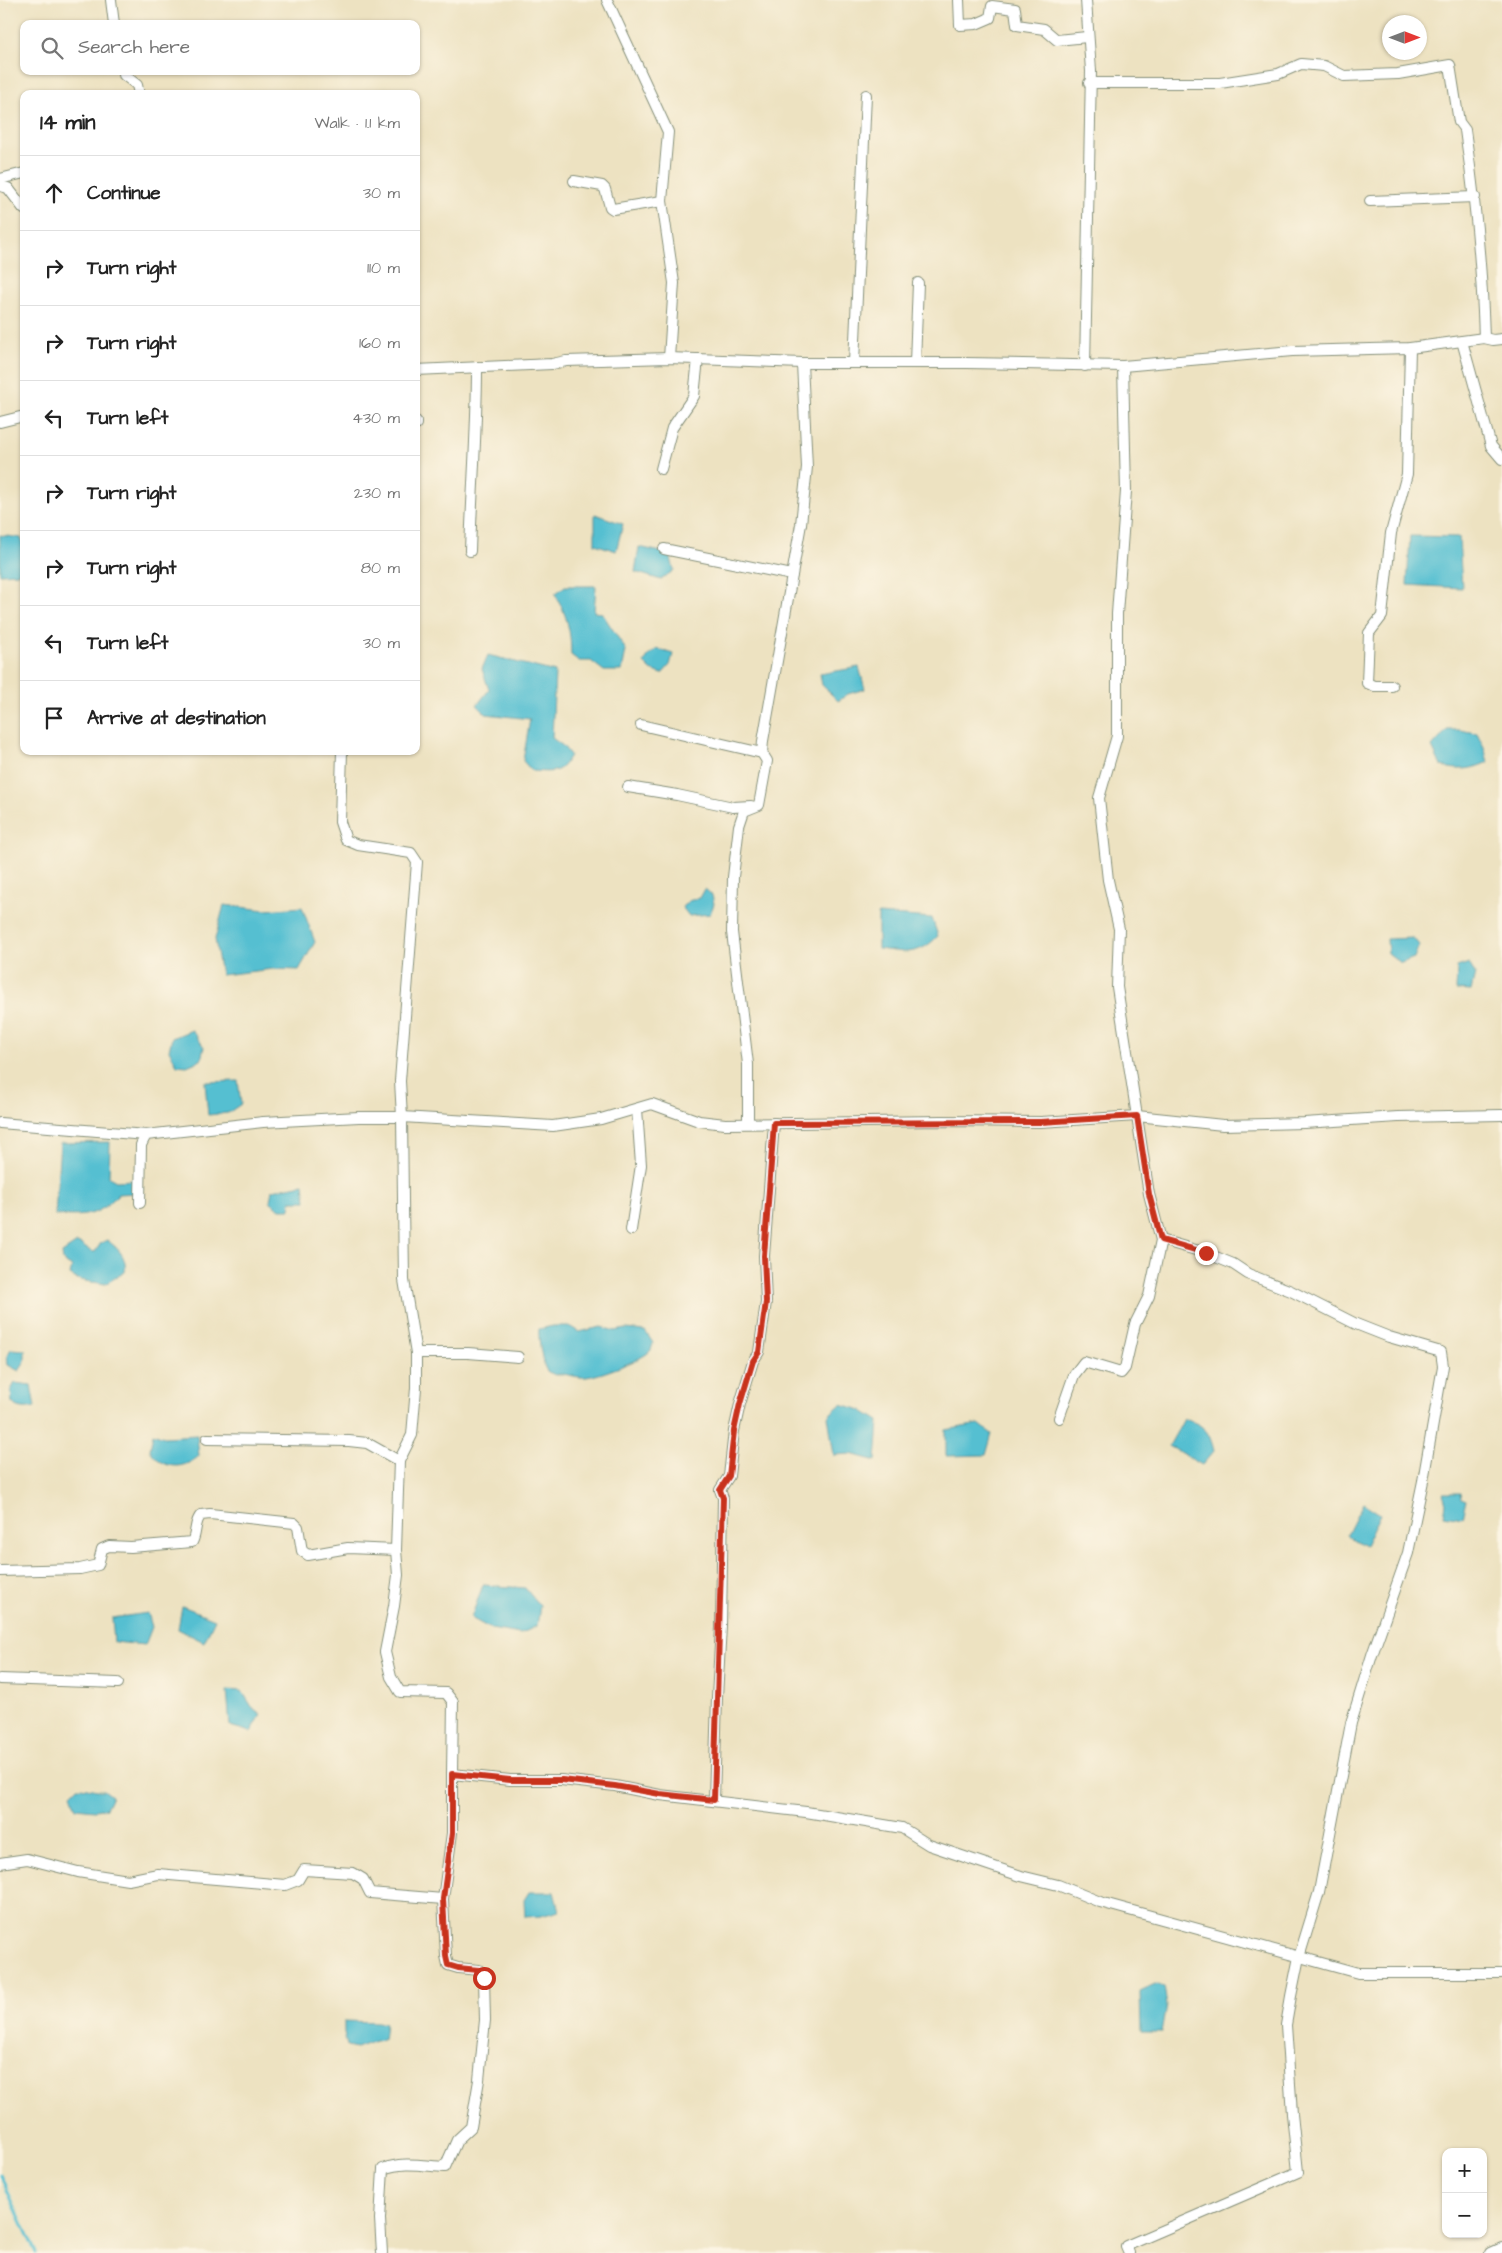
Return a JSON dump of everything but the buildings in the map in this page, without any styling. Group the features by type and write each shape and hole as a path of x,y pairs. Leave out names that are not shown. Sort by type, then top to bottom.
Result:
{"street":[{"path":"110,0 113,20"},
{"path":"607,0 668,132 662,200 674,283 670,358"},
{"path":"959,0 960,25 976,24 990,18 992,6 1015,9 1017,25 1044,29 1057,40 1087,37"},
{"path":"1085,366 1089,83 1091,71 1087,37 1086,0"},
{"path":"1089,83 1220,83 1278,74 1302,64 1324,66 1344,76 1398,74 1450,65 1459,122 1465,130 1475,197 1482,270 1484,338"},
{"path":"124,75 137,85 139,90"},
{"path":"854,363 866,95"},
{"path":"0,179 20,174"},
{"path":"574,181 606,188 610,207 613,209 662,200"},
{"path":"0,186 8,188 20,204"},
{"path":"1370,201 1475,197"},
{"path":"915,363 918,283"},
{"path":"420,370 552,364 566,361 670,358 854,363 1123,366 1292,351 1410,348 1484,338 1502,339"},
{"path":"1462,341 1491,446 1502,459"},
{"path":"1392,686 1374,686 1367,683 1369,633 1382,616 1391,533 1407,474 1410,348"},
{"path":"661,470 672,428 694,396 698,359"},
{"path":"759,805 767,761 762,753 792,575 807,468 802,362"},
{"path":"1059,1418 1074,1375 1084,1362 1121,1372 1125,1368 1135,1324 1149,1296 1161,1240 1149,1194 1117,987 1118,929 1108,880 1099,798 1118,736 1117,614 1126,491 1123,366"},
{"path":"470,552 473,462 477,422 477,367"},
{"path":"0,422 20,417"},
{"path":"664,549 792,575"},
{"path":"641,725 762,753"},
{"path":"342,755 340,822 346,840 358,845 411,853 417,862 400,1081 404,1280 416,1353 416,1388 412,1435 399,1461 396,1550 398,1575 385,1652 391,1677 400,1692 446,1693 453,1702 452,1833 443,1899 448,1965 479,1970 484,1978 484,2020 479,2080 471,2127 456,2140 445,2167 411,2163 392,2165 383,2169 380,2219 382,2253"},
{"path":"628,787 733,807 759,805"},
{"path":"748,1123 748,1064 732,932 733,877 744,812 759,805"},
{"path":"0,1123 146,1135 263,1122 359,1117 402,1117 553,1126 601,1119 652,1104 699,1121 725,1124 1041,1122 1137,1116 1223,1125 1304,1123 1398,1117 1502,1115"},
{"path":"631,1230 641,1165 637,1109"},
{"path":"714,1800 721,1627 723,1498 720,1490 729,1476 734,1431 740,1404 760,1344 766,1302 764,1256 774,1123"},
{"path":"140,1203 141,1145 146,1135"},
{"path":"1129,2253 1126,2246 1298,2172 1286,2025 1299,1956 1318,1892 1351,1723 1372,1655 1408,1553 1443,1366 1441,1352 1389,1337 1356,1324 1290,1291 1248,1274 1233,1264 1206,1253 1161,1240"},
{"path":"416,1353 518,1357"},
{"path":"207,1439 358,1442 367,1444 399,1461"},
{"path":"0,1571 80,1570 98,1565 102,1549 109,1546 131,1547 192,1542 195,1536 197,1520 201,1515 210,1514 294,1523 298,1527 302,1551 308,1555 348,1548 396,1550"},
{"path":"0,1679 118,1684"},
{"path":"452,1774 510,1780 562,1780 615,1786 660,1794 806,1812 902,1828 929,1845 1021,1876 1058,1885 1100,1902 1358,1972 1502,1972"},
{"path":"0,1863 27,1859 78,1872 128,1880 139,1876 158,1874 286,1885 298,1880 304,1870 353,1873 363,1879 370,1893 443,1899"},
{"path":"1492,2253 1502,2248"}],"water":[{"path":"595,514 623,524 616,551 595,544"},
{"path":"0,535 20,538 19,573 0,574"},
{"path":"1410,536 1459,537 1462,588 1407,585"},
{"path":"639,547 670,554 674,570 661,580 635,572"},
{"path":"565,586 596,586 594,612 602,613 626,650 622,671 604,671 591,661 579,661 571,655 568,623 555,594"},
{"path":"657,649 673,654 670,665 662,674 651,670 644,663 648,656"},
{"path":"488,655 555,672 552,738 563,746 570,755 559,769 550,772 532,771 523,761 530,719 486,714 477,705 489,690 482,669"},
{"path":"859,667 865,689 848,694 838,701 822,685 820,674"},
{"path":"1447,730 1477,733 1484,747 1488,762 1465,769 1441,766 1432,747"},
{"path":"705,889 712,895 714,904 710,914 689,916 682,907 688,901 700,898"},
{"path":"224,905 265,910 302,907 315,942 299,970 273,969 221,975 215,939"},
{"path":"878,914 932,918 938,936 924,947 910,952 878,949"},
{"path":"1413,938 1419,945 1414,958 1401,963 1388,953 1387,939"},
{"path":"1469,963 1475,974 1471,991 1456,990 1457,967"},
{"path":"192,1030 204,1047 201,1060 187,1066 177,1065 169,1050 172,1038"},
{"path":"238,1081 241,1104 228,1113 208,1115 205,1082"},
{"path":"110,1142 109,1177 116,1181 135,1180 135,1193 118,1194 104,1207 90,1214 74,1216 55,1215 60,1143"},
{"path":"304,1184 306,1201 291,1201 290,1209 280,1209 270,1201 272,1190"},
{"path":"107,1240 121,1254 125,1262 125,1272 105,1284 82,1281 70,1275 72,1267 63,1261 62,1253 77,1243 95,1252 101,1243"},
{"path":"553,1326 569,1326 579,1332 601,1327 615,1331 626,1329 645,1331 653,1344 651,1350 640,1358 600,1374 586,1377 563,1374 555,1375 548,1372 545,1368 539,1333 539,1329"},
{"path":"11,1349 25,1350 25,1362 19,1371 8,1365 7,1356"},
{"path":"15,1383 31,1385 35,1407 23,1408 12,1403 11,1390"},
{"path":"841,1404 861,1410 879,1421 876,1461 851,1454 834,1455 828,1416"},
{"path":"1184,1419 1201,1426 1210,1438 1214,1451 1202,1465 1169,1446"},
{"path":"979,1424 992,1434 986,1455 946,1456 946,1430"},
{"path":"153,1433 164,1437 197,1435 199,1456 193,1461 179,1466 173,1466 160,1461 150,1450"},
{"path":"1443,1493 1460,1493 1461,1498 1466,1500 1462,1518 1444,1515 1446,1503"},
{"path":"1363,1503 1380,1514 1365,1546 1347,1535"},
{"path":"483,1585 525,1588 540,1606 537,1626 520,1634 491,1629 471,1618"},
{"path":"182,1606 215,1619 204,1642 178,1629"},
{"path":"148,1613 152,1627 145,1645 114,1642 112,1618"},
{"path":"227,1690 242,1691 254,1710 261,1715 251,1732 230,1726"},
{"path":"78,1787 104,1790 112,1796 106,1808 95,1810 76,1808 71,1794"},
{"path":"529,1892 554,1892 559,1911 541,1916 525,1917 524,1900"},
{"path":"1155,1984 1164,1987 1167,2005 1162,2032 1141,2032 1140,1991"},
{"path":"344,2021 385,2024 383,2040 356,2048 347,2046"}],"waterway":[{"path":"0,2175 36,2253"}],"route":[{"path":"484,1978 479,1970 448,1965 446,1956 443,1899 452,1833 452,1774 510,1780 562,1780 714,1800 721,1627 720,1594 723,1498 720,1490 729,1476 734,1431 740,1404 753,1361 759,1352 766,1302 764,1256 774,1123 1041,1122 1137,1116 1149,1194 1161,1240 1206,1253"}]}
